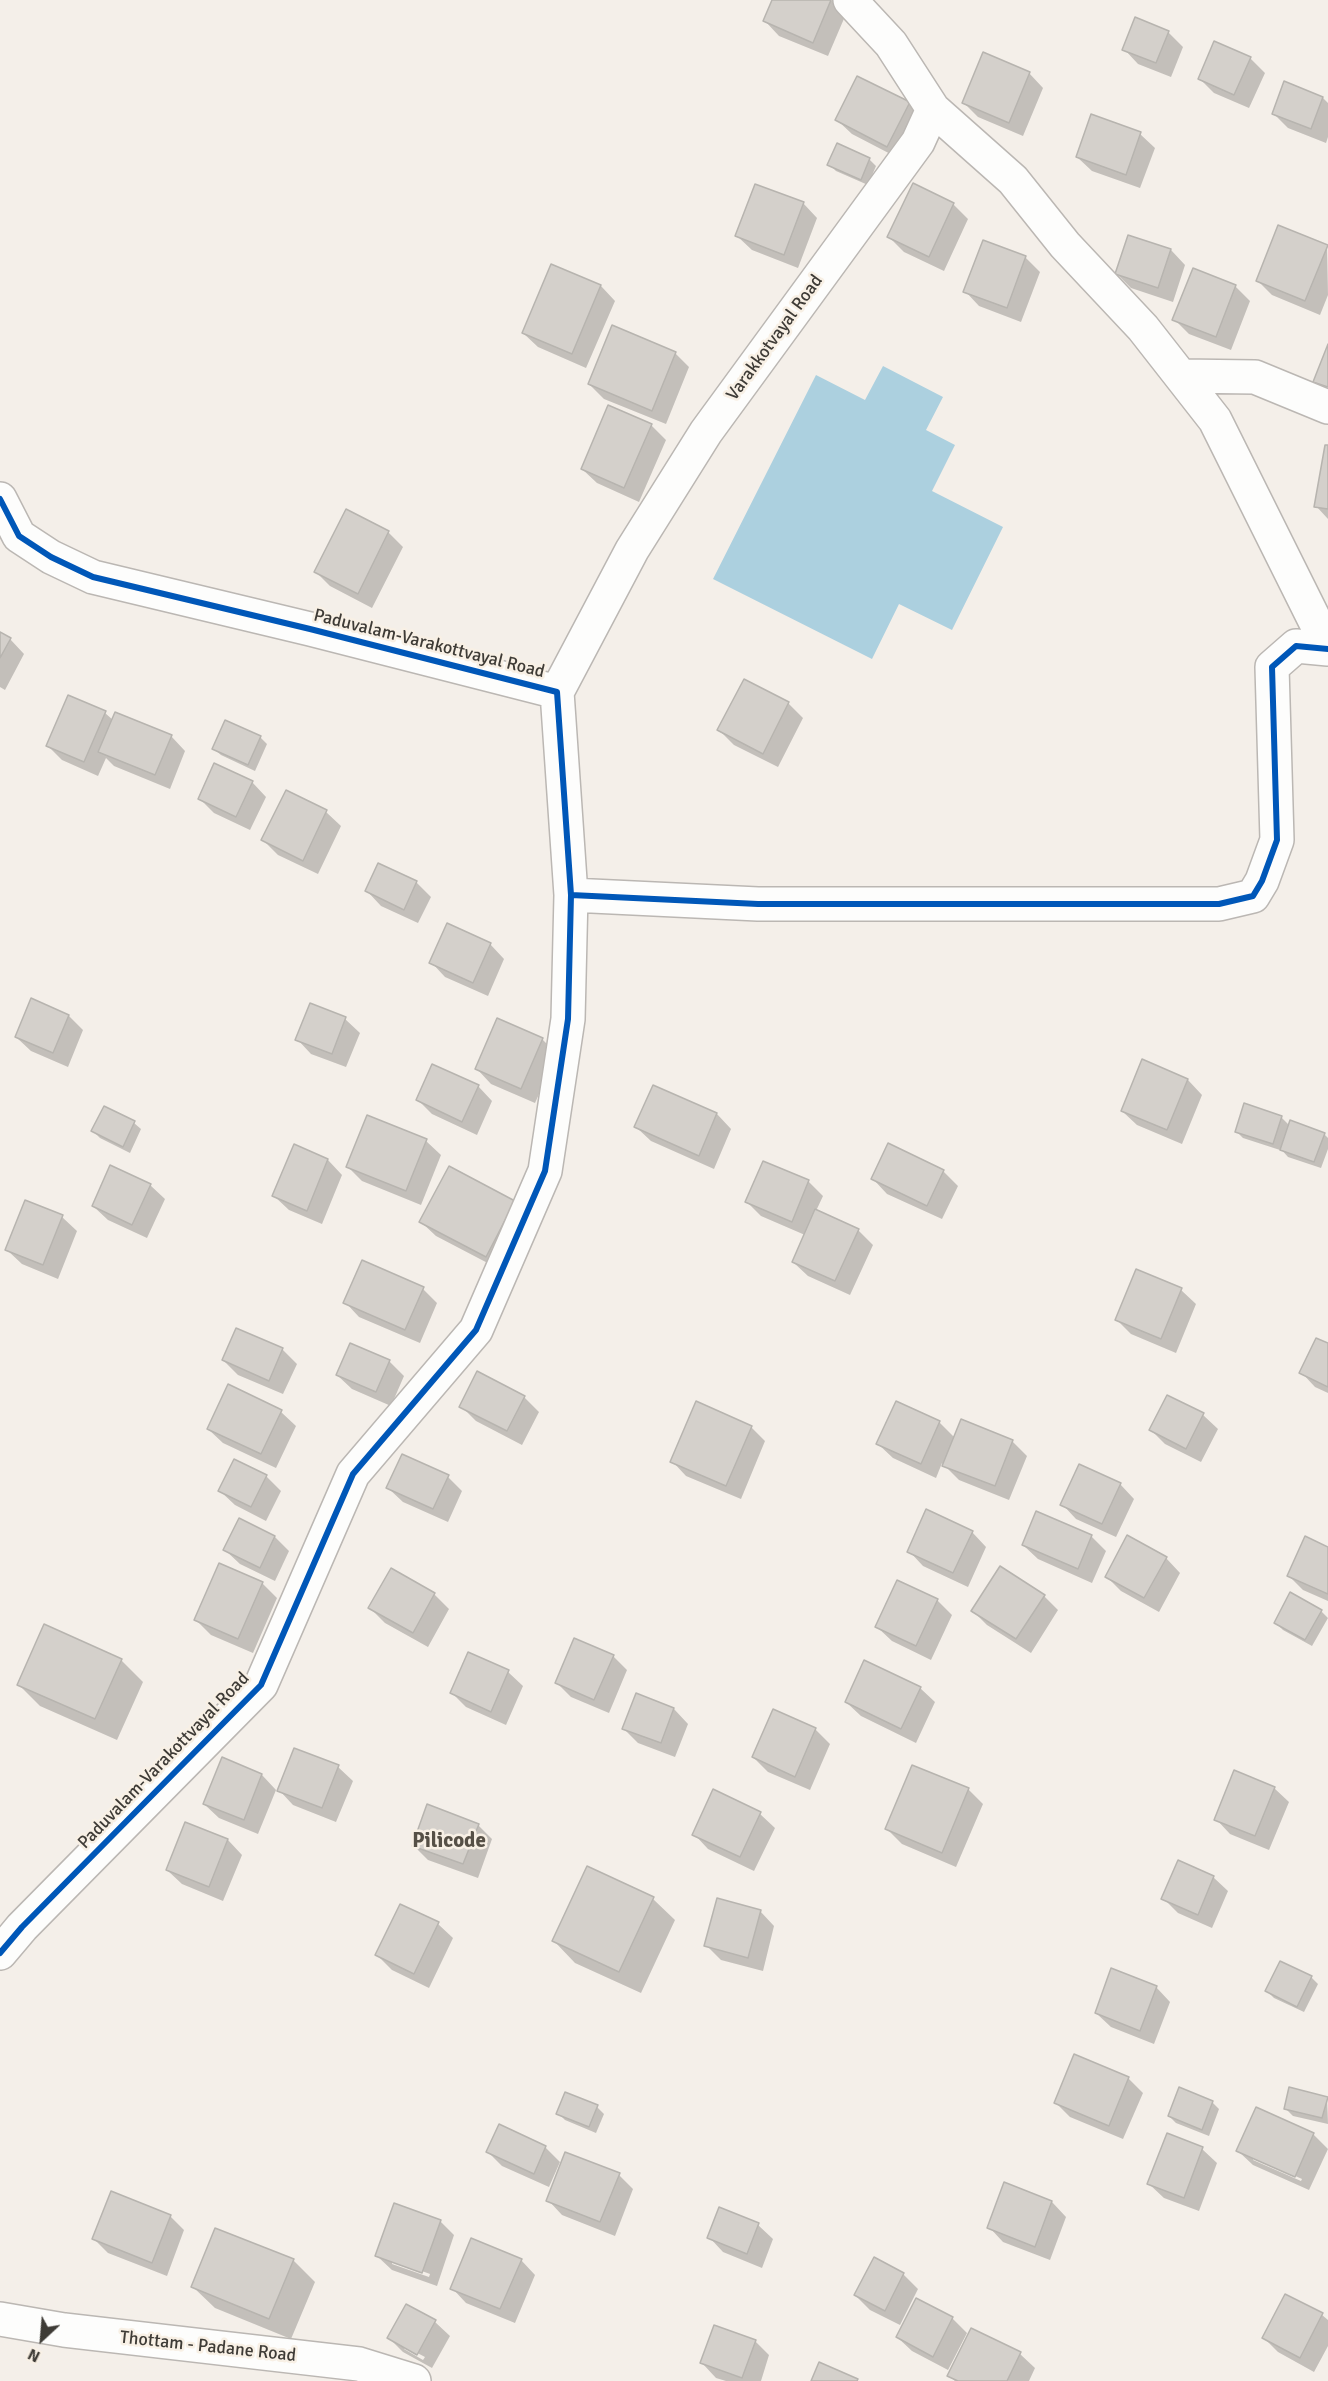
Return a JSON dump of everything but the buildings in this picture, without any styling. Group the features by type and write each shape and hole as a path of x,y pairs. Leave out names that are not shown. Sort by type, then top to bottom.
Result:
{"street":[{"path":"571,895 758,904 1219,904 1253,896 1262,881 1276,840 1272,667 1296,646 1328,648 1215,420 1143,328 1065,245 1013,180 933,109 891,44 850,0"},
{"name":"Varakkotvayal Road","path":"557,692 632,550 706,432 918,142 933,109"},
{"path":"1181,376 1255,377 1328,407"},
{"name":"Paduvalam-Varakottvayal Road","path":"0,499 19,536 51,557 93,577 310,628 557,692 571,895 568,1019 545,1171 476,1330 353,1474 261,1685 22,1926 0,1953"},
{"name":"Thottam - Padane Road","path":"0,2319 64,2330 359,2364 414,2381"}],"water":[{"path":"883,366 943,397 926,430 955,445 932,491 1003,527 952,630 899,604 872,659 713,579 816,375 865,400"}],"cycle path":[{"path":"0,499 19,536 51,557 93,577 557,692 571,895 568,1019 545,1171 476,1330 353,1474 261,1685 22,1927 0,1953"},
{"path":"571,895 758,904 1219,904 1253,896 1262,881 1277,840 1272,667 1296,646 1328,649"}],"district":[{"name":"Pilicode","path":"449,1841"}]}
